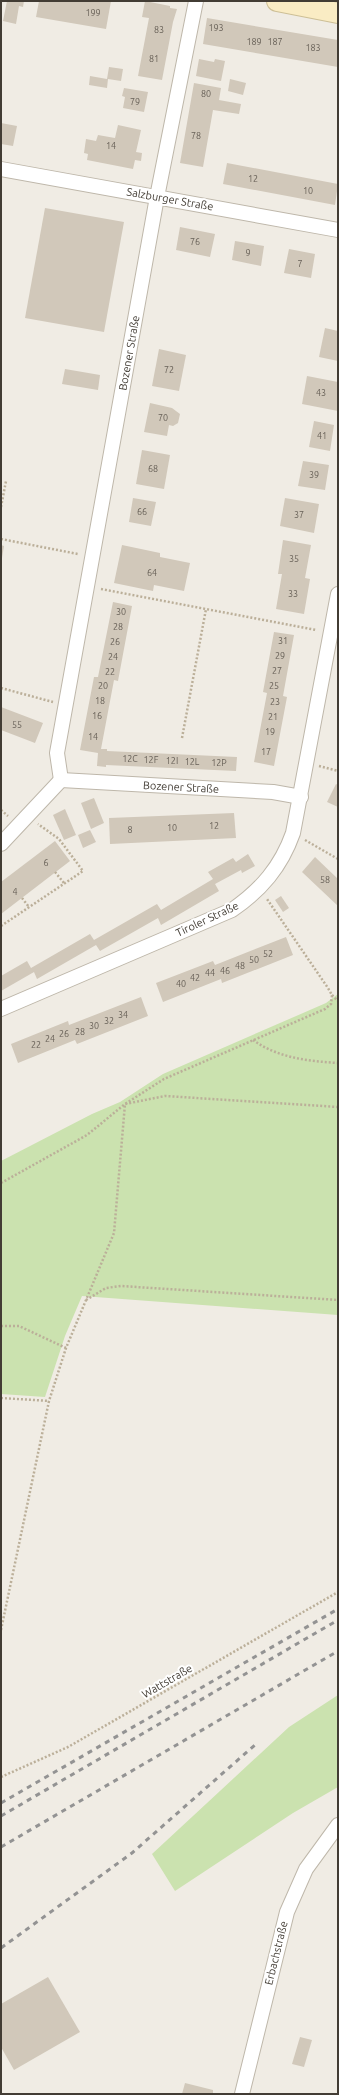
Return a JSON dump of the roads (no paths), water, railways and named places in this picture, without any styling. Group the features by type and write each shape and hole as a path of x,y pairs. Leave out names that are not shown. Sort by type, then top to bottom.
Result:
{"main road":[{"path":"283,1 338,13"}],"street":[{"name":"Bozener Straße","path":"196,1 157,197 57,753 61,780 273,792 301,797"},
{"name":"Salzburger Straße","path":"1,169 338,230"},
{"name":"Tiroler Straße","path":"1,1009 232,910 260,889 281,862 293,833 301,797 338,594"},
{"path":"1,844 61,780"},
{"name":"Erbachstraße","path":"242,2094 286,1912 306,1869 338,1825"}],"railway":[{"path":"1,1803 338,1609"},
{"path":"1,1816 338,1620"},
{"path":"1,1847 338,1651"},
{"path":"1,1948 132,1853 256,1744"}]}
